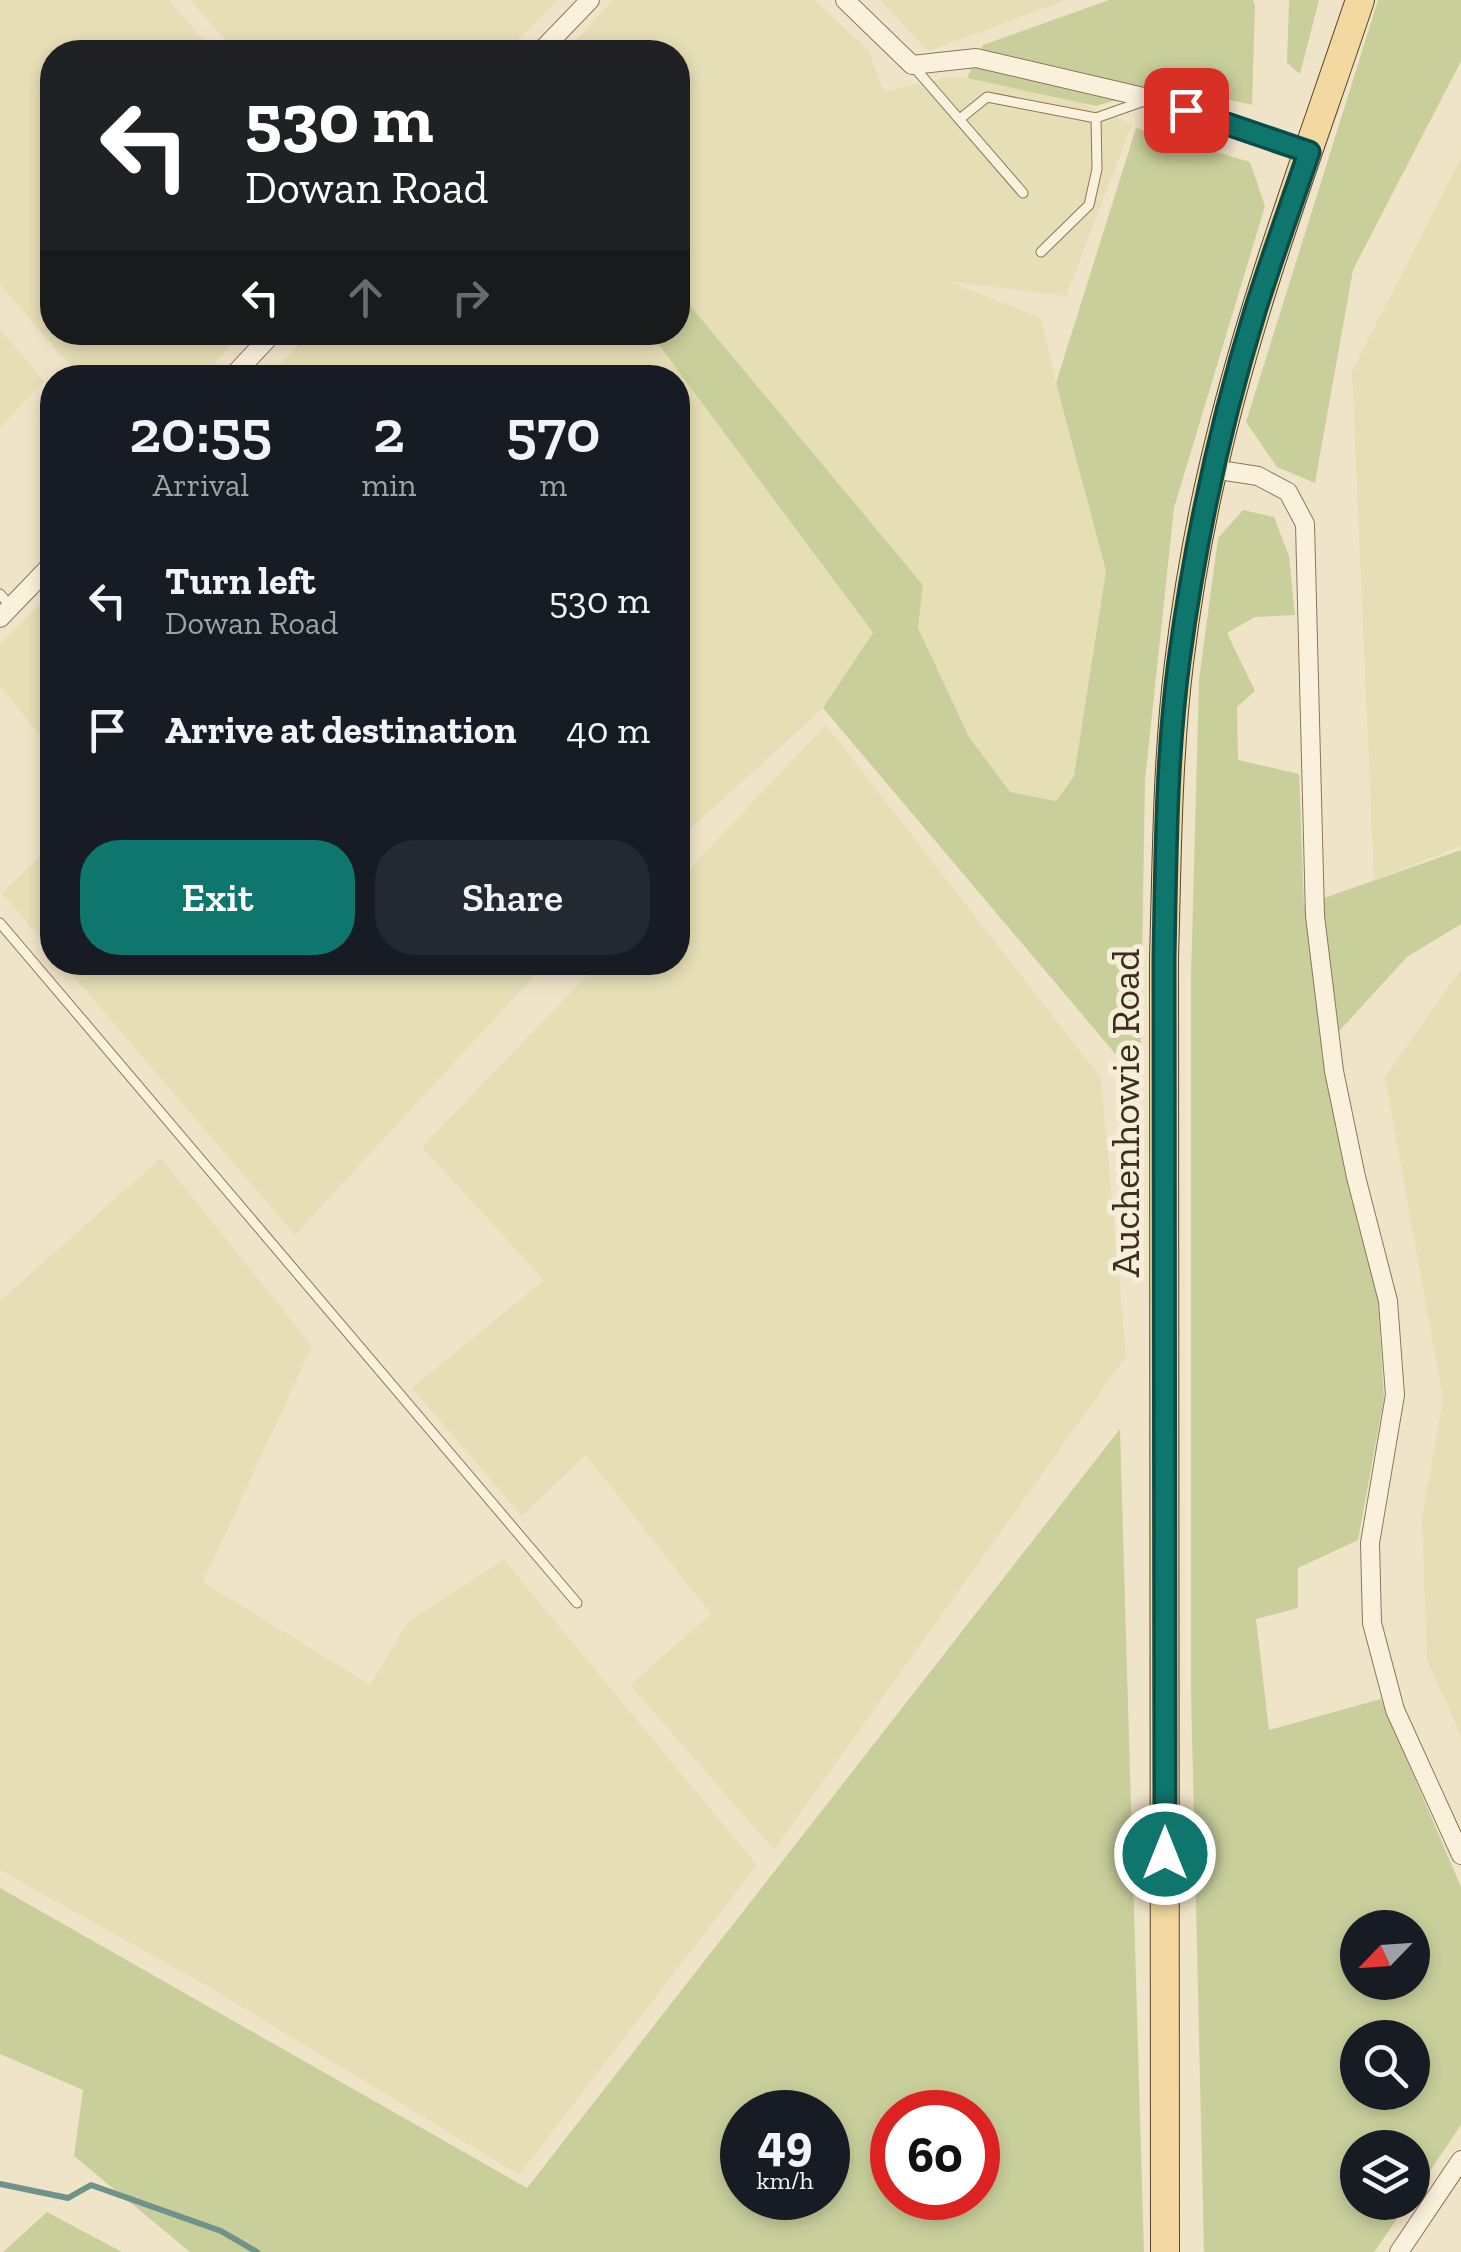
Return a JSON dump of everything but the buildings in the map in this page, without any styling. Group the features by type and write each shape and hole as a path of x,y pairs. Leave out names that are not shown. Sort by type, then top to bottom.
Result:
{"main road":[{"name":"Auchenhowie Road","path":"1165,2252 1164,958 1168,810 1178,665 1212,469 1255,312 1360,0"}],"street":[{"path":"552,40 590,0"},
{"path":"845,0 912,64 976,58 1152,99 1309,152"},
{"path":"243,365 262,345"},
{"path":"1212,469 1258,476 1288,492 1305,524 1315,916 1334,1070 1388,1301 1395,1395 1370,1543 1372,1623 1394,1710 1461,1855"},
{"path":"4,606 40,574"},
{"path":"1399,2252 1461,2160"}],"lane":[{"path":"912,64 1023,193"},
{"path":"961,118 988,97 1096,118 1152,99"},
{"path":"1041,252 1089,205 1097,169 1096,118"},
{"path":"0,923 40,970"},
{"path":"44,975 577,1603"}],"shaded area":[{"path":"0,0 169,0 204,40 40,40 40,330 0,284"},
{"path":"190,0 557,0 518,40 225,40"},
{"path":"613,0 814,0 869,51 884,92 948,77 1039,85 1132,124 1066,296 947,281 1041,318 1106,571 1074,776 1056,801 1010,792 969,737 918,628 923,585 690,305 690,40 576,40"},
{"path":"880,0 1066,0 928,51"},
{"path":"1461,158 1461,846 1374,880 1352,371"},
{"path":"0,329 40,376 40,385 0,428"},
{"path":"52,345 231,345 214,365 70,365"},
{"path":"299,345 659,345 674,365 280,365"},
{"path":"690,387 873,634 823,708 690,829"},
{"path":"40,604 40,735 0,686 0,644"},
{"path":"826,725 1101,1078 1126,1356 774,1850 630,1685 711,1614 586,1455 522,1516 412,1388 544,1280 422,1147 587,975 690,975 690,868"},
{"path":"40,857 40,938 2,893"},
{"path":"1461,969 1461,1736 1427,1660 1422,1518 1443,1399 1385,1077"},
{"path":"72,975 535,975 295,1235"},
{"path":"161,1158 312,1346 203,1582 370,1685 409,1621 504,1560 757,1865 519,2175 211,1988 0,1870 0,1301"}],"green space":[{"path":"1109,0 1253,0 1252,105 1167,85 1096,106 967,78 983,45"},
{"path":"1289,0 1319,0 1300,74 1287,63"},
{"path":"1378,0 1461,0 1461,61 1353,270 1315,483 1277,467 1246,422"},
{"path":"1136,128 1250,162 1265,206 1174,508 1145,781 1140,1083 823,708 873,633 690,387 690,365 674,365 659,345 690,345 690,305 923,585 918,628 969,737 1010,792 1056,801 1074,776 1106,571 1056,383"},
{"path":"1243,510 1274,517 1289,556 1295,615 1255,617 1227,633 1255,691 1237,707 1238,760 1299,774 1304,905 1461,850 1461,924 1407,957 1321,1051 1345,1172 1378,1299 1384,1398 1358,1540 1298,1568 1298,1608 1256,1619 1269,1730 1381,1699 1461,1887 1461,2125 1430,2171 1430,2130 1340,2130 1340,2220 1396,2220 1374,2252 1204,2252 1191,1691 1191,976 1199,680 1218,538"},
{"path":"1120,1429 1144,2252 190,2252 74,2156 83,2090 0,2054 0,1888 527,2188"},
{"path":"47,2212 122,2252 3,2252"}],"waterway":[{"path":"0,2184 68,2198 91,2185 221,2231 257,2252"}],"route":[{"path":"1165,1854 1164,958 1168,810 1178,665 1212,469 1255,312 1309,152 1186,110"}]}
